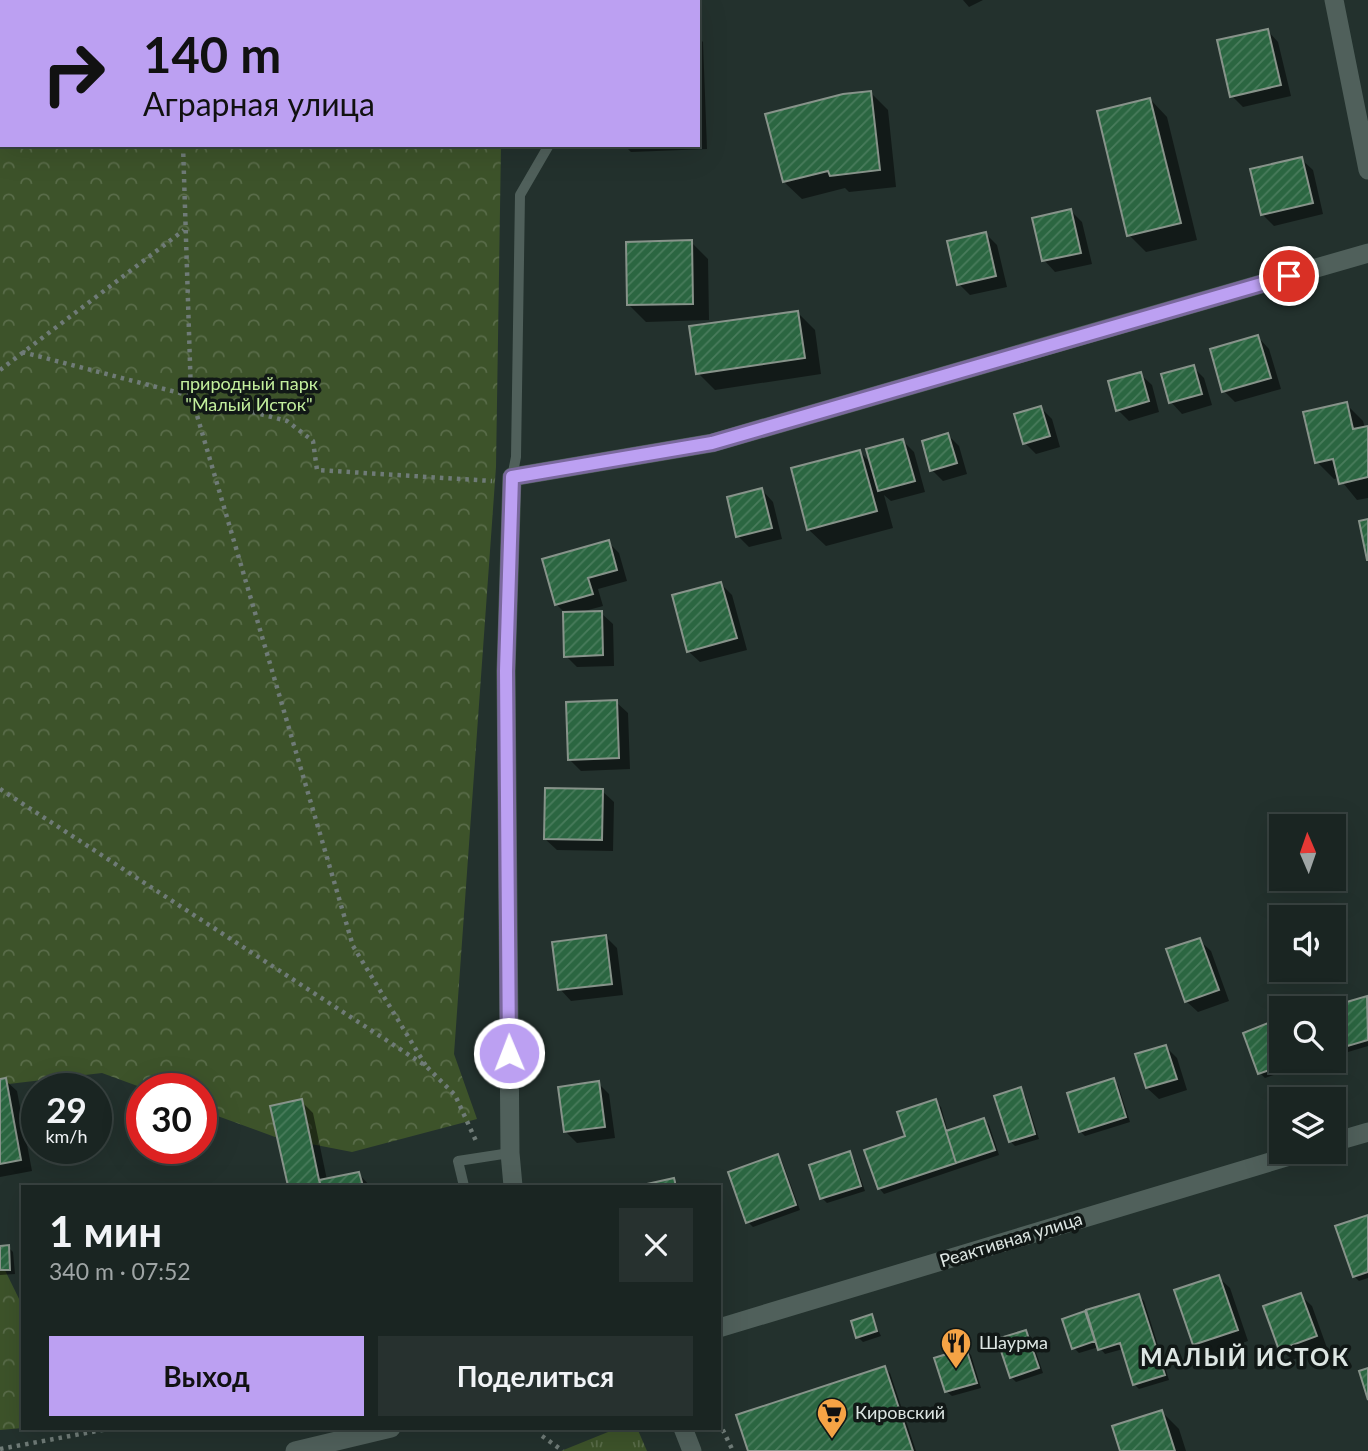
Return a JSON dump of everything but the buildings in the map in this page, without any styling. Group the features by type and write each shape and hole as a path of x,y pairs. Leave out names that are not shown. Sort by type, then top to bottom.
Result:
{"street":[{"path":"1334,0 1368,170"},
{"path":"513,1185 510,1153 506,671 512,477 712,443 1368,253"},
{"path":"1346,1138 1368,1132"},
{"name":"Реактивная улица","path":"721,1327 1269,1162"},
{"path":"295,1451 383,1430"},
{"path":"684,1430 692,1451"}],"lane":[{"path":"512,477 516,457 520,195 548,147"},
{"path":"464,1185 458,1161 510,1153"}],"path":[{"path":"183,147 191,395 353,946 426,1066"},
{"path":"0,370 184,229"},
{"path":"22,352 287,421 313,442 317,470 498,482 512,477"},
{"path":"0,789 426,1066 455,1095 484,1157"},
{"path":"721,1426 733,1451"},
{"path":"0,1449 102,1430"},
{"path":"542,1436 563,1451"}],"green space":[{"name":"природный парк \"Малый Исток\"","path":"0,147 501,147 496,467 454,1054 477,1119 352,1152 275,1137 217,1116 217,1073 126,1073 126,1082 112,1077 112,1073 21,1073 21,1083 0,1085"},
{"path":"0,1260 21,1303 21,1428 0,1430"},
{"path":"613,1430 638,1430 647,1451 561,1451"}],"place":[{"name":"Шаурма","path":"956,1370"},
{"name":"Кировский","path":"832,1440"}],"district":[{"name":"МАЛЫЙ ИСТОК","path":"1245,1358"}],"route":[{"path":"509,1053 506,671 512,477 712,443 1289,276"}]}
